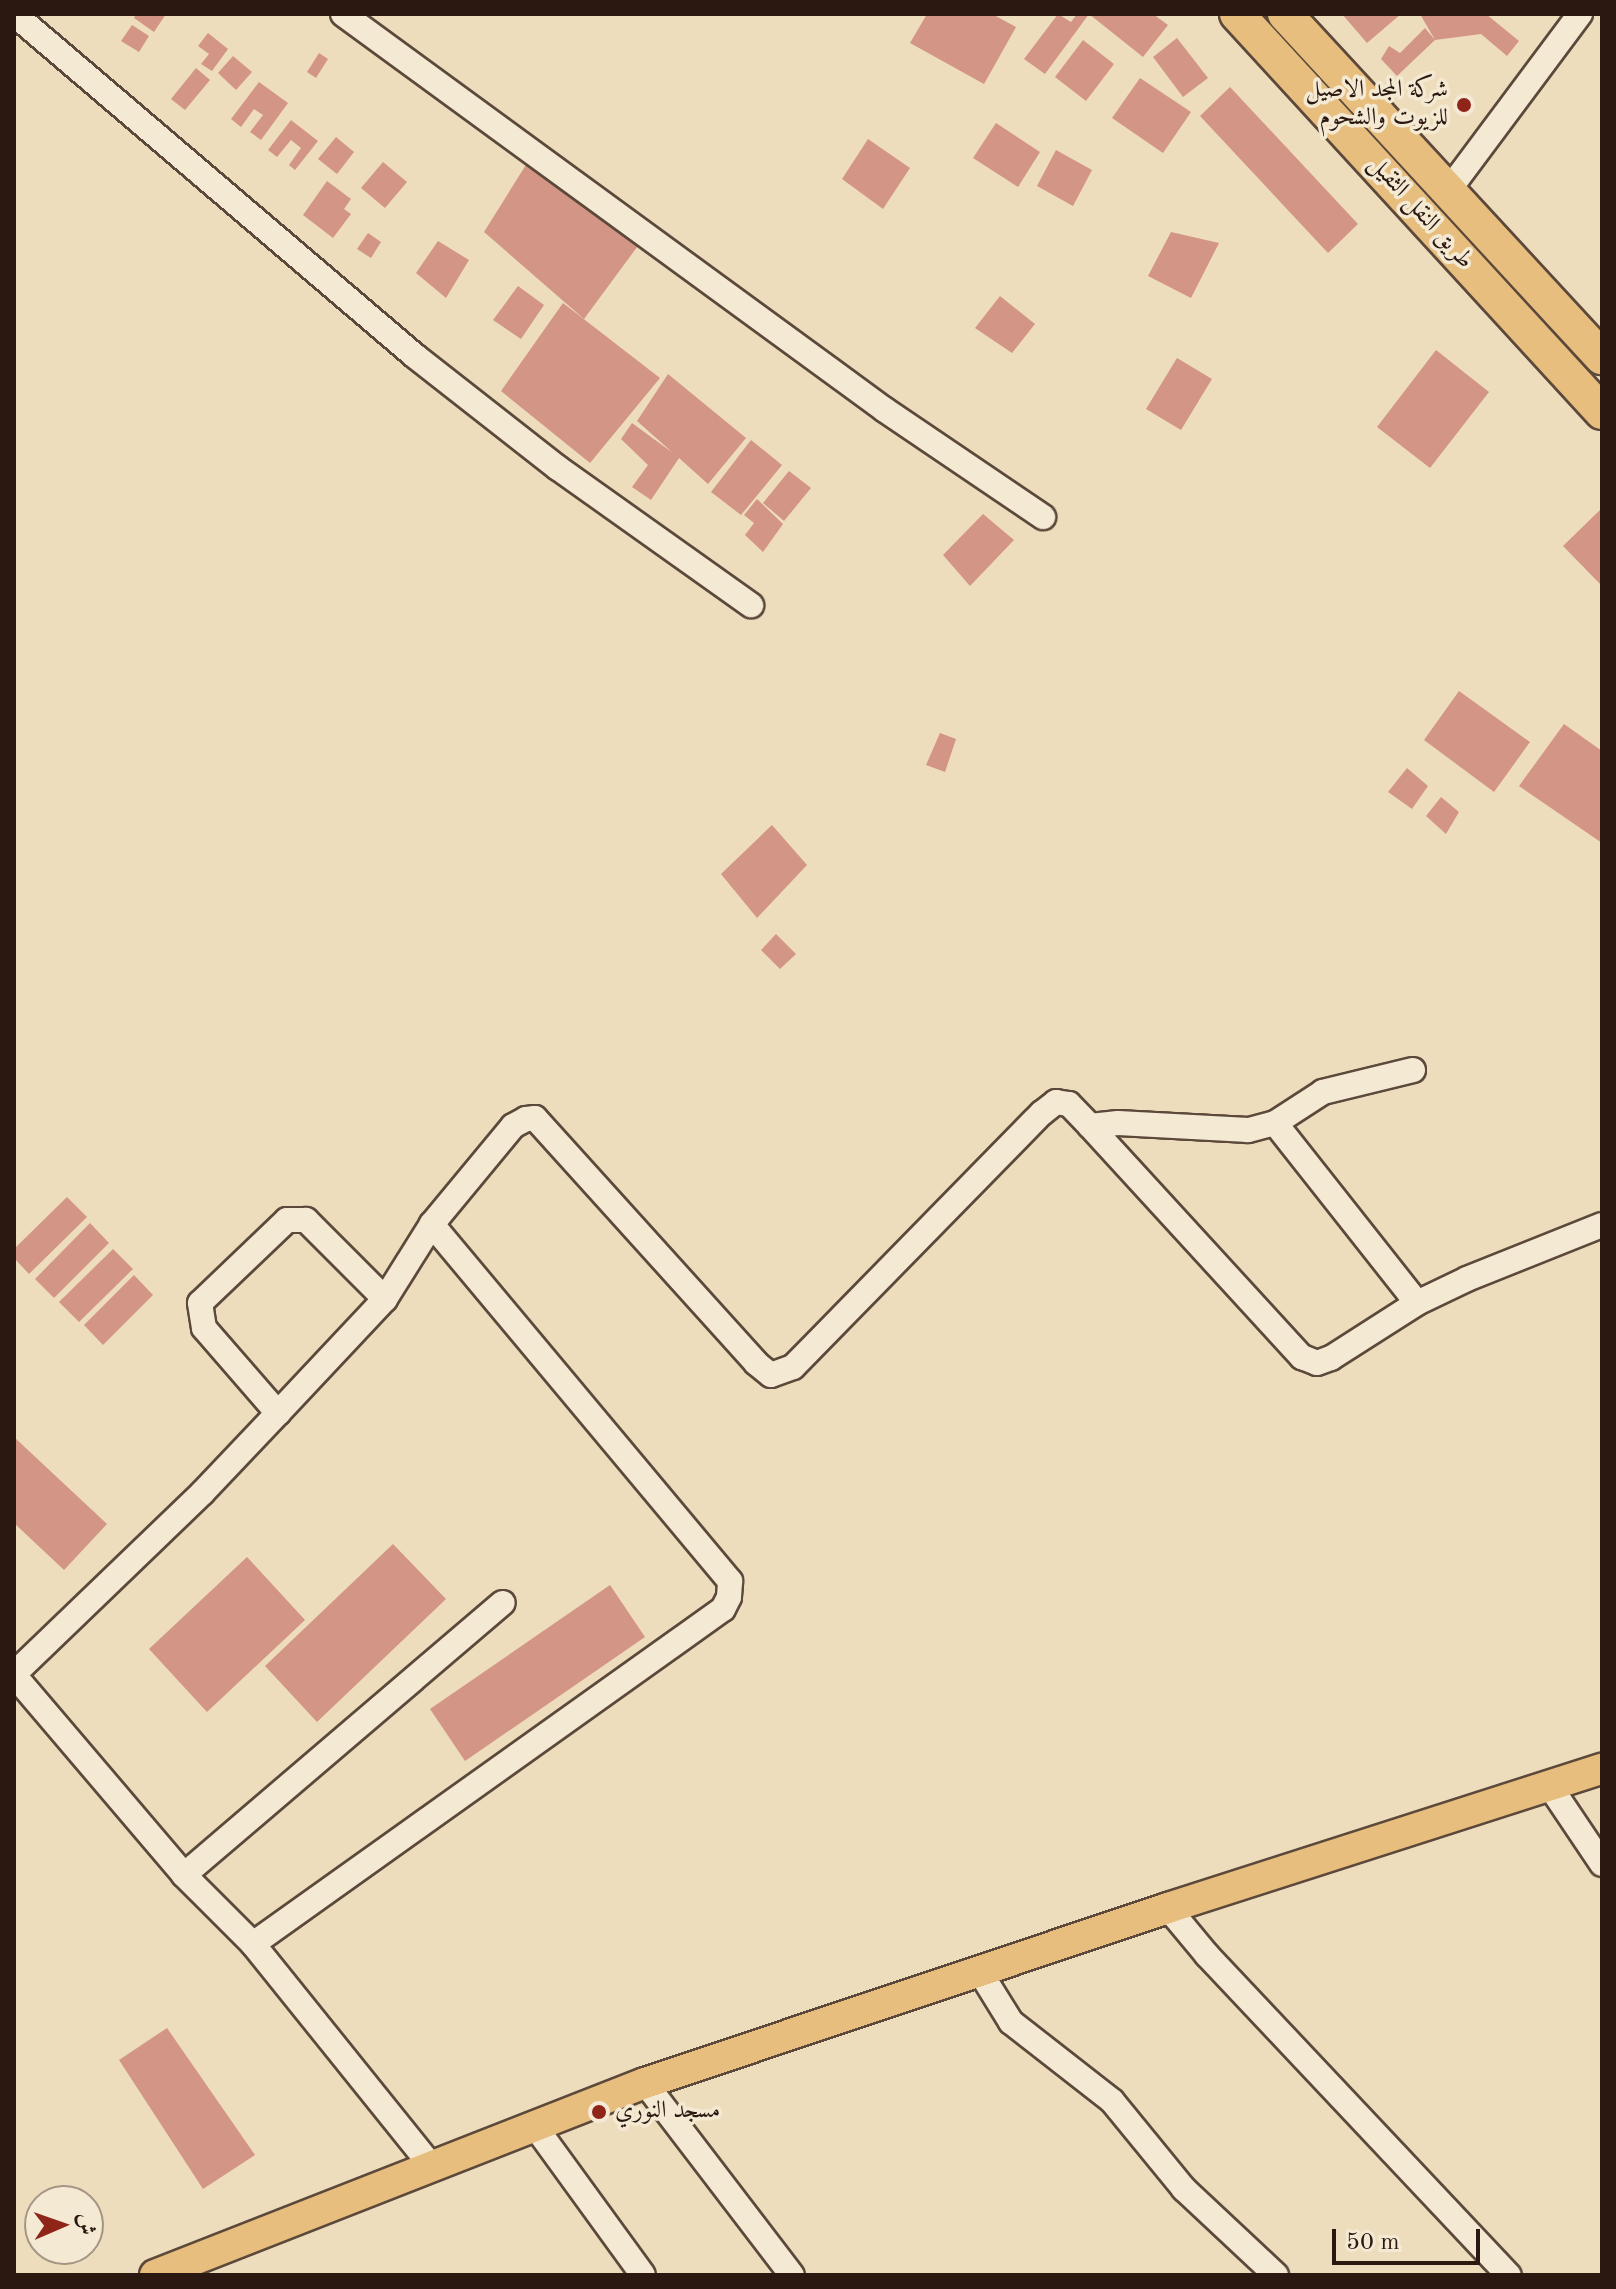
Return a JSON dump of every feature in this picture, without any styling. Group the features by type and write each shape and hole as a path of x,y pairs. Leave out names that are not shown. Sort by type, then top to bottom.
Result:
{"highway":[{"name":"طريق النقل الثقيل","path":"1237,14 1602,412"},
{"name":"طريق النقل الثقيل","path":"1285,14 1602,357"}],"main road":[{"path":"155,2275 645,2083 1168,1908 1602,1769"}],"street":[{"path":"14,14 415,356 558,468 751,605"},
{"path":"343,14 885,410 1043,517"},
{"path":"1448,191 1580,14"},
{"path":"1090,1126 1118,1123 1248,1130 1275,1123 1323,1092 1413,1070"},
{"path":"433,2168 253,1944 184,1875 14,1674 203,1492 385,1299 432,1224 513,1126 535,1118 756,1363 771,1375 793,1367 1056,1102 1069,1104 1302,1357 1317,1363 1331,1358 1417,1303 1467,1279 1602,1225"},
{"path":"1275,1123 1417,1303"},
{"path":"278,1413 204,1328 200,1303 287,1220 306,1220 385,1299"},
{"path":"253,1944 723,1609 729,1597 730,1581 432,1224"},
{"path":"184,1875 503,1603"},
{"path":"1549,1785 1602,1864"},
{"path":"1168,1908 1207,1955 1509,2275"},
{"path":"980,1972 1011,2022 1112,2101 1184,2189 1276,2275"},
{"path":"645,2083 792,2275"},
{"path":"534,2125 643,2275"}],"building":[{"path":"136,14 166,14 154,32 134,18"},
{"path":"927,14 992,14 1016,27 984,84 910,43"},
{"path":"1058,14 1071,22 1077,14 1089,14 1045,74 1024,59"},
{"path":"1089,14 1153,14 1168,25 1143,57"},
{"path":"1342,14 1401,14 1367,43"},
{"path":"1420,14 1486,14 1519,41 1507,56 1481,34 1435,40"},
{"path":"132,25 149,36 139,52 121,41"},
{"path":"1425,28 1435,40 1397,76 1381,59 1389,46 1400,53"},
{"path":"208,33 228,49 212,71 201,64 209,54 198,46"},
{"path":"1177,38 1208,78 1183,97 1153,57"},
{"path":"1083,40 1114,64 1086,101 1055,77"},
{"path":"319,53 328,59 316,78 307,72"},
{"path":"233,56 252,72 236,90 218,73"},
{"path":"196,68 210,80 185,110 171,99"},
{"path":"1140,78 1191,112 1163,153 1112,118"},
{"path":"259,82 288,103 261,140 250,132 263,115 254,109 241,127 231,119"},
{"path":"1230,87 1358,224 1328,253 1200,116"},
{"path":"291,120 318,141 295,170 289,165 301,148 291,140 277,157 268,150"},
{"path":"996,123 1040,152 1018,187 973,158"},
{"path":"336,137 354,152 337,174 318,159"},
{"path":"868,139 910,168 883,209 842,179"},
{"path":"1056,150 1092,170 1073,206 1037,186"},
{"path":"534,152 643,239 584,319 484,232"},
{"path":"383,162 407,182 385,208 361,188"},
{"path":"327,181 351,199 344,209 351,214 333,238 303,215"},
{"path":"1171,232 1219,243 1191,298 1148,276"},
{"path":"368,233 381,242 371,258 357,249"},
{"path":"438,241 469,260 446,298 416,273"},
{"path":"518,286 544,305 521,339 493,320"},
{"path":"1000,296 1035,324 1012,353 975,328"},
{"path":"563,303 660,378 590,463 501,391"},
{"path":"1436,350 1489,392 1430,468 1377,427"},
{"path":"1177,358 1212,379 1181,430 1146,409"},
{"path":"668,374 746,438 708,484 679,458 651,500 632,487 648,465 621,439 632,423 673,453 637,421"},
{"path":"751,440 782,465 741,515 711,492"},
{"path":"789,471 811,488 784,521 763,503"},
{"path":"757,499 783,524 763,552 745,535 754,523 744,515"},
{"path":"1602,508 1602,586 1563,546"},
{"path":"983,514 1014,540 970,586 943,555"},
{"path":"1459,691 1530,742 1494,792 1424,740"},
{"path":"1564,724 1602,751 1602,843 1519,786"},
{"path":"940,733 956,739 945,772 926,765"},
{"path":"1407,768 1428,786 1412,809 1388,792"},
{"path":"1441,797 1459,812 1446,834 1426,816"},
{"path":"772,825 807,865 757,918 721,874"},
{"path":"776,934 796,954 780,969 761,950"},
{"path":"67,1197 87,1217 29,1274 14,1258 14,1249"},
{"path":"90,1223 109,1243 54,1298 35,1279"},
{"path":"113,1249 133,1269 79,1322 59,1302"},
{"path":"134,1275 153,1295 103,1345 84,1325"},
{"path":"14,1437 107,1524 64,1570 14,1523"},
{"path":"393,1544 446,1599 317,1722 265,1666"},
{"path":"247,1557 305,1620 207,1712 149,1649"},
{"path":"610,1585 645,1637 465,1761 430,1709"},
{"path":"167,2028 255,2155 203,2189 119,2060"}],"place":[{"name":"شركة المجد الاصيل للزيوت والشحوم","path":"1464,105"},
{"name":"مسجد النوري","path":"599,2112"}]}
